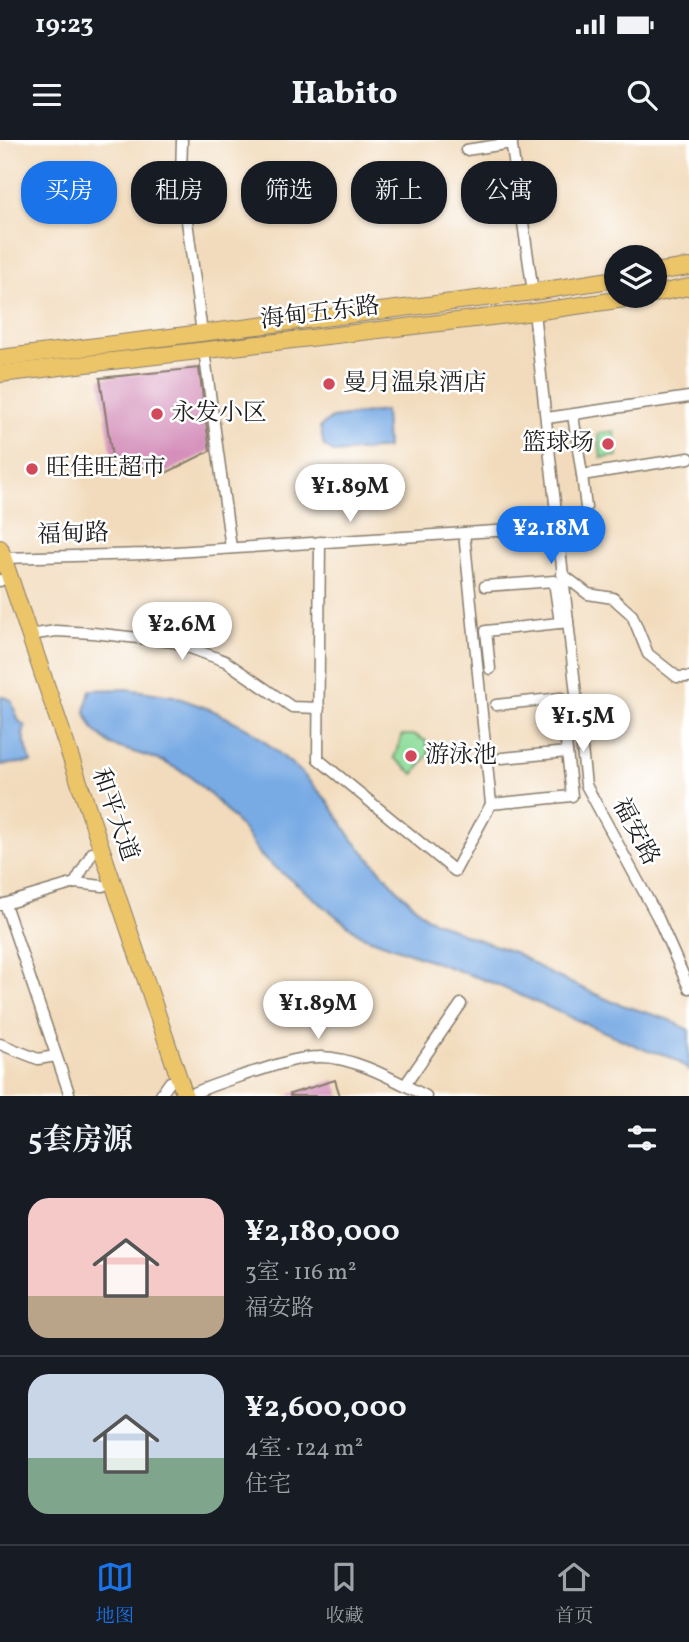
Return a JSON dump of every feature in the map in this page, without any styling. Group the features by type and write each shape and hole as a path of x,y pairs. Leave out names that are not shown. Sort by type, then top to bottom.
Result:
{"main road":[{"path":"667,270 689,267"},
{"name":"海甸五东路","path":"0,358 604,281"},
{"path":"667,291 689,287"},
{"name":"海甸五东路","path":"0,374 604,302"},
{"name":"和平大道","path":"2,553 171,1088"},
{"name":"和平大道","path":"0,580 171,1088 187,1096"}],"street":[{"path":"182,140 181,176 202,333"},
{"path":"466,149 511,142 533,292"},
{"name":"福安路","path":"534,312 547,418 564,622 586,785 658,918 689,988"},
{"path":"204,350 231,548"},
{"path":"547,418 689,397"},
{"path":"573,415 586,508"},
{"path":"582,475 689,458"},
{"name":"福甸路","path":"2,553 144,554 557,527"},
{"path":"320,542 318,759 455,871 491,804 464,533"},
{"path":"562,574 588,594 613,598 632,615 648,654 677,677 689,677"},
{"path":"485,586 554,582 564,622 486,631 490,669"},
{"path":"29,635 56,631 174,642 225,661 292,706 319,708"},
{"path":"491,804 572,796 561,698 496,705"},
{"path":"502,758 567,752"},
{"path":"75,883 92,853"},
{"path":"70,1096 3,905 75,883 103,887"},
{"path":"405,1085 461,1004"},
{"path":"0,1044 38,1059 56,1056"},
{"path":"187,1096 293,1060 320,1056 350,1062 426,1096"},
{"path":"171,1088 205,1088"}],"green space":[{"name":"篮球场","path":"614,431 618,456 601,458 598,433"},
{"name":"游泳池","path":"402,735 415,735 426,741 429,754 414,774 394,758"}],"water":[{"path":"385,411 387,448 335,453 324,446 320,427 332,418"},
{"path":"127,689 173,696 212,710 251,730 299,770 327,800 353,840 426,917 468,936 514,952 551,974 613,1002 670,1020 689,1030 689,1071 671,1057 648,1051 490,982 360,935 261,856 243,829 187,774 162,761 111,745 94,730 85,712 90,690"},
{"path":"1,696 11,700 19,721 25,726 23,735 31,762 0,765"}],"building":[{"name":"永发小区","path":"199,368 210,451 164,474 112,457 100,378"},
{"path":"335,1080 340,1096 290,1096 290,1094"}],"place":[{"name":"曼月温泉酒店","path":"329,384"},
{"name":"永发小区","path":"157,414"},
{"name":"篮球场","path":"608,444"},
{"name":"旺佳旺超市","path":"32,469"},
{"name":"游泳池","path":"411,756"}]}
